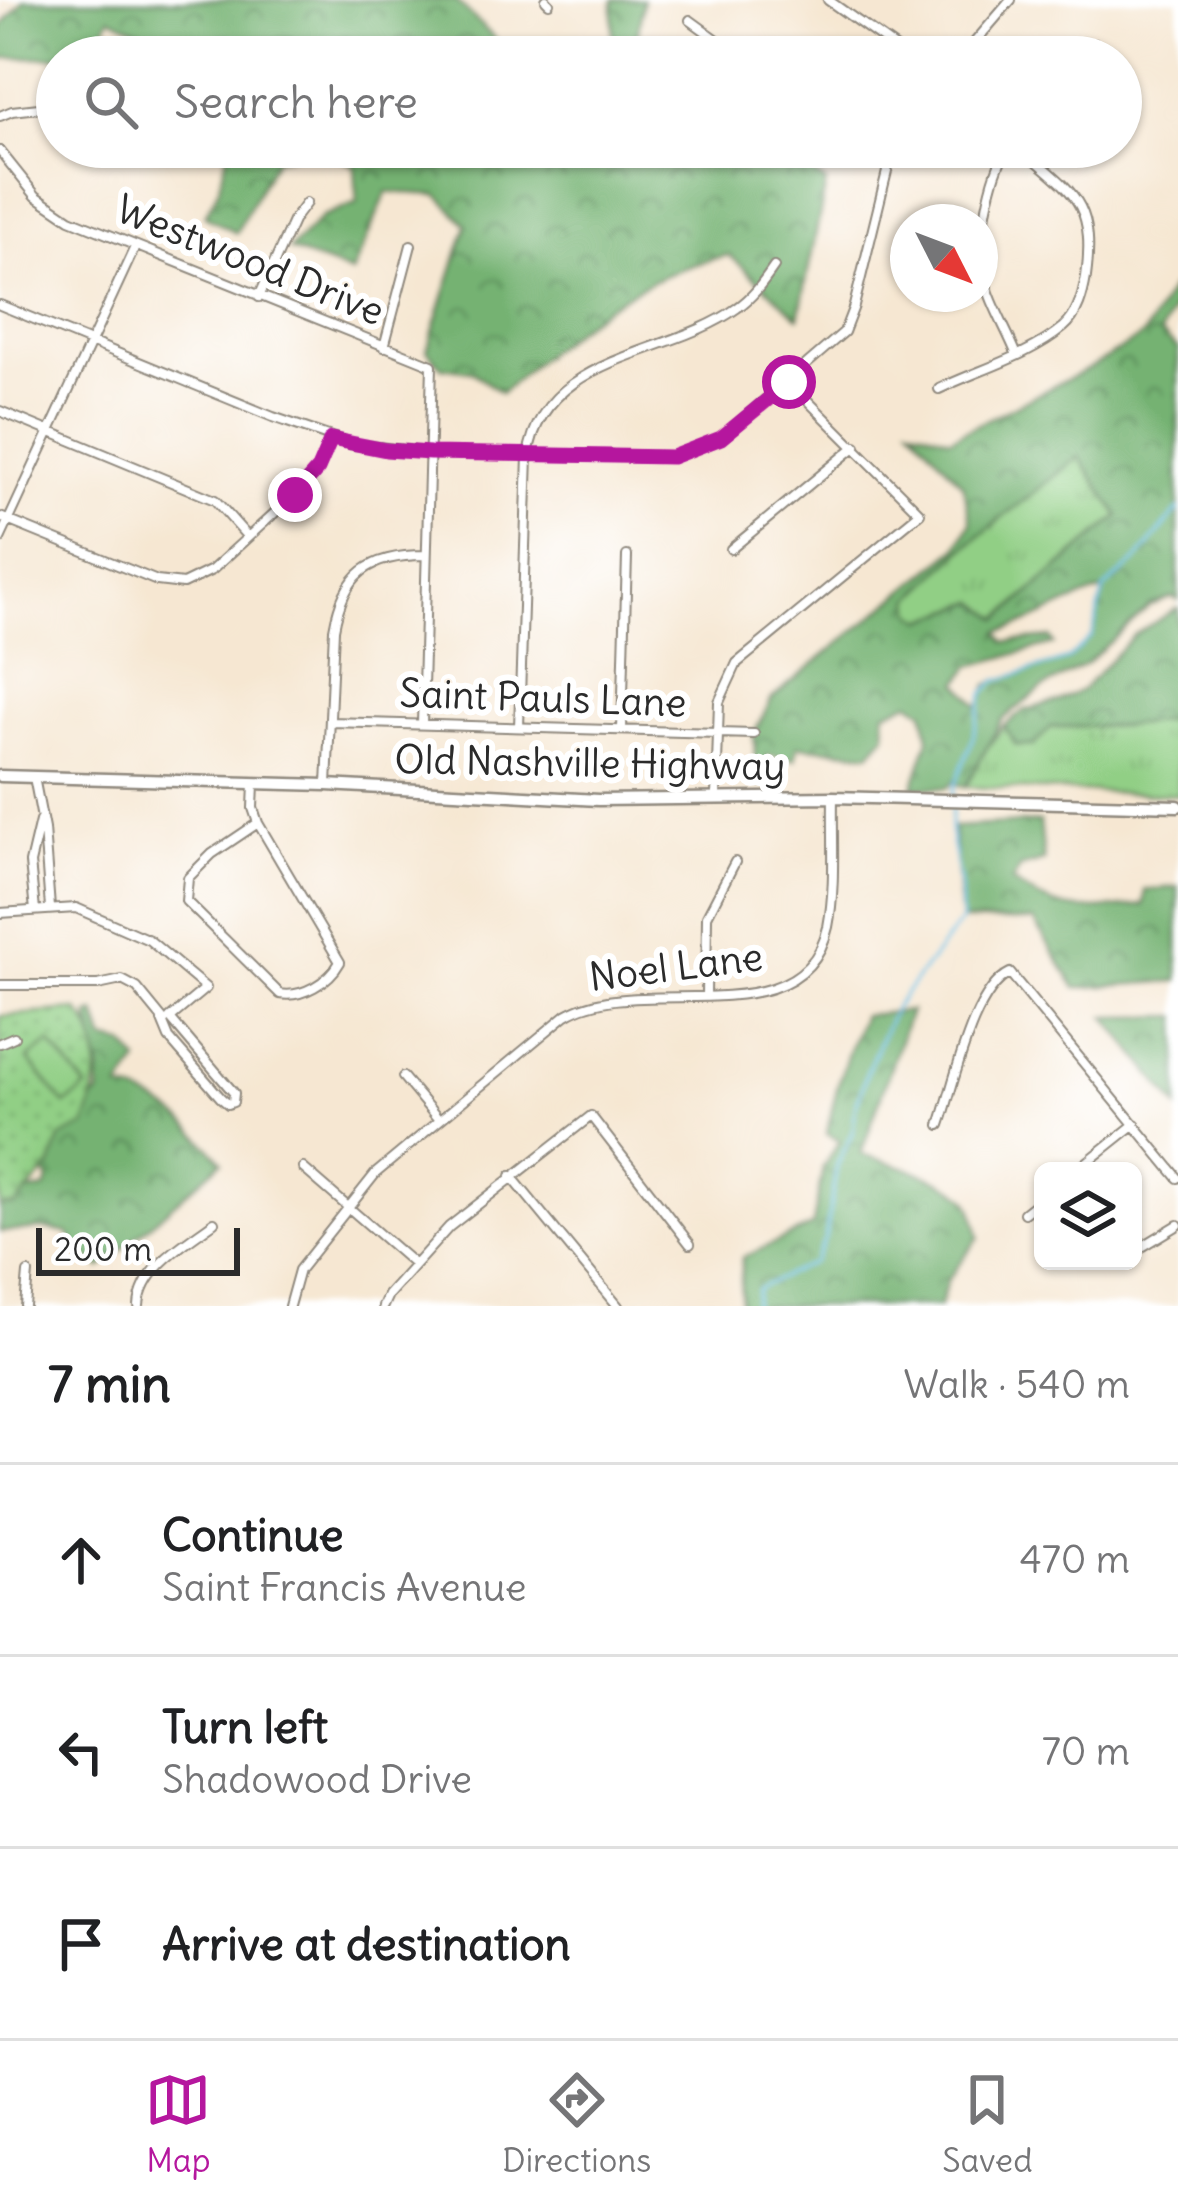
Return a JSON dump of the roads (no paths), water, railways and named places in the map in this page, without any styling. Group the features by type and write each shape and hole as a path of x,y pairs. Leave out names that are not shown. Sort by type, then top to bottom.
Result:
{"main road":[{"name":"Old Nashville Highway","path":"0,776 327,784 598,800 833,797 1178,806"}],"street":[{"path":"828,0 879,36"},
{"path":"980,36 1011,0"},
{"path":"690,20 712,36"},
{"path":"0,116 36,108"},
{"name":"Westwood Drive","path":"0,152 54,211 432,365 430,453"},
{"path":"0,304 331,439 430,453 641,458 691,453 721,438 834,344 850,320 887,168"},
{"path":"997,168 982,255 984,278 1016,353"},
{"path":"939,389 1046,339 1070,320 1084,286 1089,243 1086,213 1074,194 1044,168"},
{"path":"260,297 294,219 306,203"},
{"path":"384,346 411,245"},
{"path":"0,539 4,519 51,433 135,247"},
{"path":"519,727 528,456 540,417 580,380 606,364 724,316 758,290 774,267"},
{"path":"716,797 718,702 736,663 920,513 789,382"},
{"path":"0,411 215,500 248,536"},
{"path":"4,519 171,585 205,574 248,536 311,478 331,439"},
{"path":"731,550 856,446"},
{"path":"422,724 430,453"},
{"path":"327,784 334,629 344,591 375,561 390,555 425,555"},
{"path":"622,729 627,556"},
{"name":"Saint Pauls Lane","path":"331,722 754,734"},
{"path":"34,777 50,908"},
{"path":"254,783 258,823 340,962 332,975 294,997 280,994 186,902 188,878 212,854 258,823"},
{"name":"Noel Lane","path":"289,1306 299,1270 376,1173 580,1006 625,997 752,996 780,987 804,968 827,932 833,797"},
{"path":"35,910 31,868 41,819"},
{"path":"706,996 707,916 736,862"},
{"path":"31,868 47,866"},
{"path":"0,914 76,908 149,940 206,988 166,1020"},
{"path":"940,1125 981,1005 993,983 1010,973 1178,1178"},
{"path":"0,985 98,985 122,980 137,988 234,1093 233,1102 221,1098 169,1038 166,1020"},
{"path":"0,1043 14,1036"},
{"path":"403,1077 439,1120"},
{"path":"383,1306 449,1227 591,1116 690,1244"},
{"path":"1087,1162 1135,1124"},
{"path":"303,1168 415,1264"},
{"path":"512,1176 618,1306"},
{"path":"1024,1213 1034,1205"},
{"path":"140,1306 145,1282 214,1222"},
{"path":"1142,1247 1178,1225"},
{"path":"25,1306 28,1273"}],"waterway":[{"path":"753,1306 757,1289 813,1262 825,1238 837,1165 853,1133 855,1109 869,1066 895,1007 961,921 950,831 953,790 984,693 996,681 1068,659 1092,636 1104,589 1136,561 1178,510"}]}
